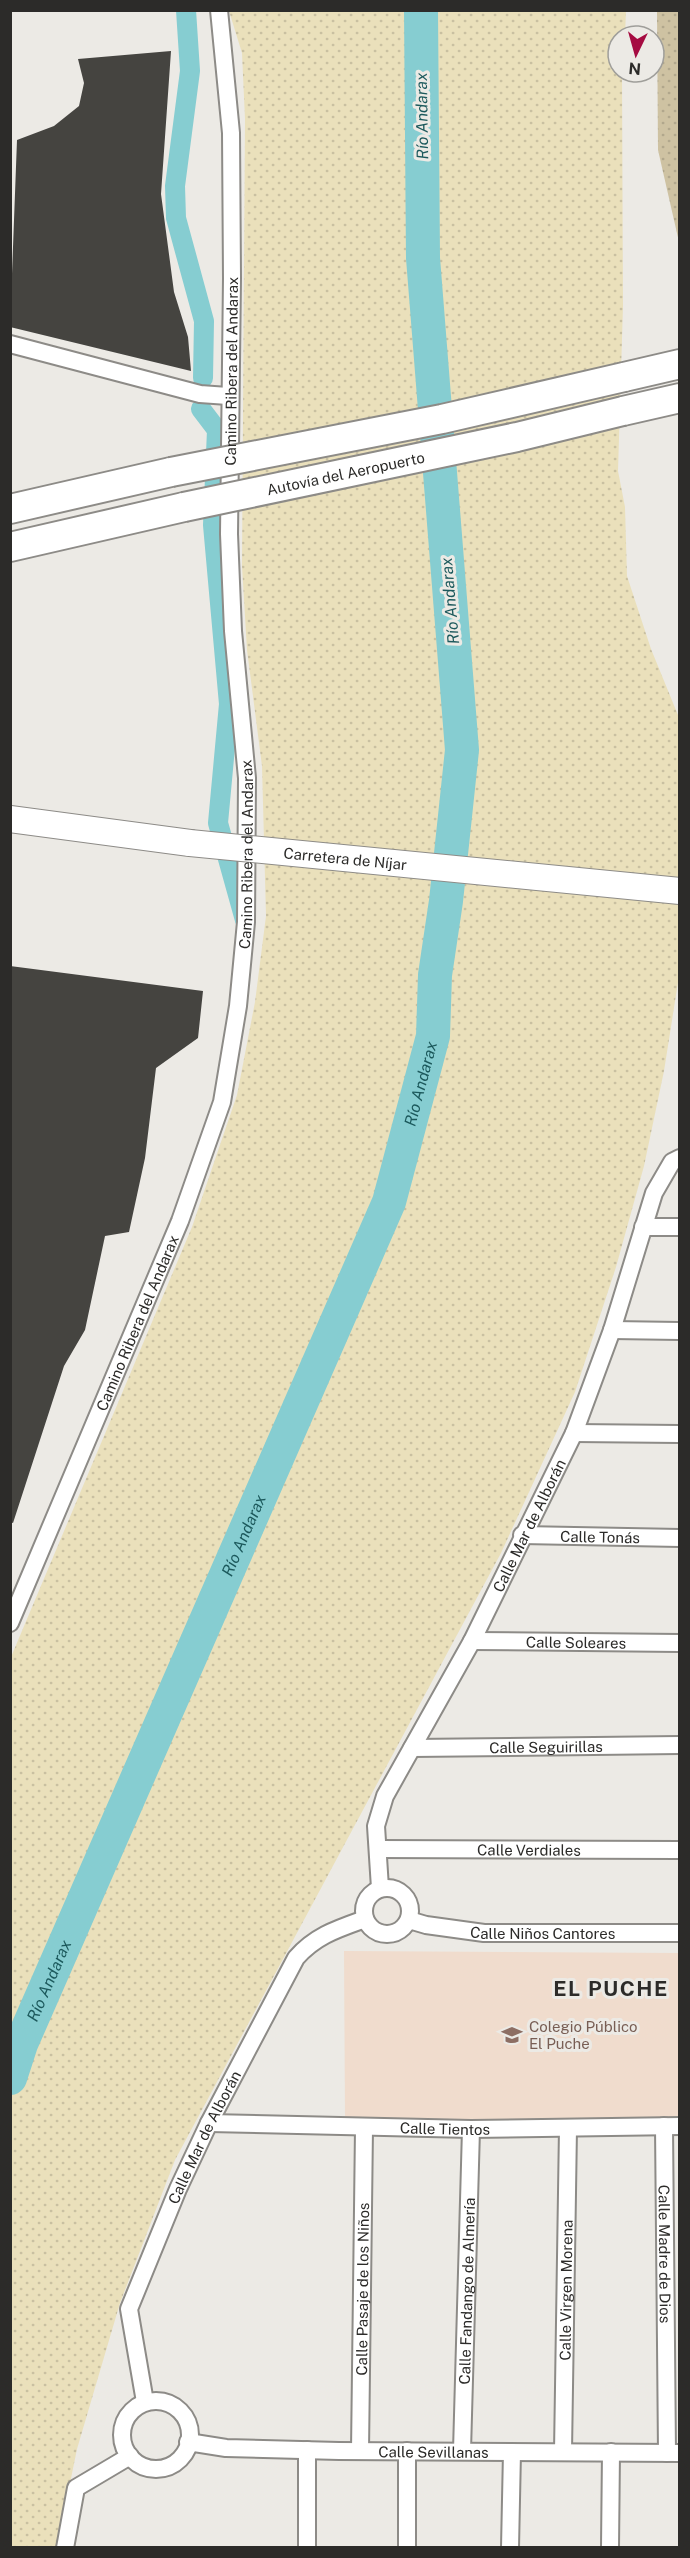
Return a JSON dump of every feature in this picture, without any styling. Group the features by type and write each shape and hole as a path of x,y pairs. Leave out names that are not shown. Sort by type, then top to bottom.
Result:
{"highway":[{"path":"10,509 171,472 442,418 680,364"},
{"name":"Autovía del Aeropuerto","path":"10,547 184,507 506,439 680,398"}],"main road":[{"name":"Carretera de Níjar","path":"10,819 190,843 680,891"}],"street":[{"name":"Camino Ribera del Andarax","path":"10,1623 180,1221 224,1092 238,1006 246,922 247,778 232,631 228,396 232,278 231,133 219,10"},
{"path":"10,344 200,394 228,396"},
{"name":"Calle Mar de Alborán","path":"380,1888 376,1826 385,1796 472,1641 574,1433 612,1329 654,1193 672,1162 680,1158"},
{"path":"643,1227 680,1227"},
{"path":"612,1329 680,1330"},
{"path":"574,1433 680,1434"},
{"name":"Calle Tonás","path":"522,1535 680,1538"},
{"name":"Calle Soleares","path":"472,1641 680,1643"},
{"name":"Calle Seguirillas","path":"412,1748 680,1745"},
{"name":"Calle Verdiales","path":"379,1849 680,1850"},
{"path":"380,1888 398,1890 406,1897 411,1907 409,1920 402,1930 388,1935 373,1930 365,1919 366,1900 380,1888"},
{"name":"Calle Mar de Alborán","path":"144,2402 129,2309 178,2189 209,2122 296,1958 309,1942 330,1931 365,1919"},
{"name":"Calle Niños Cantores","path":"409,1920 484,1933 680,1933"},
{"name":"Calle Tientos","path":"209,2122 471,2128 672,2126"},
{"name":"Calle Madre de Dios","path":"672,2126 673,2453"},
{"name":"Calle Pasaje de los Niños","path":"360,2451 364,2127"},
{"name":"Calle Fandango de Almería","path":"462,2451 471,2128"},
{"name":"Calle Virgen Morena","path":"563,2452 568,2128"},
{"path":"144,2402 162,2402 178,2410 188,2425 188,2442 180,2458 159,2468 148,2468 129,2456 123,2445 122,2433 125,2420 132,2410 144,2402"},
{"name":"Calle Sevillanas","path":"188,2442 226,2448 307,2450 673,2453"},
{"path":"307,2450 308,2547"},
{"path":"407,2451 407,2547"},
{"path":"510,2547 512,2452"},
{"path":"610,2547 611,2452"},
{"path":"65,2547 76,2488 129,2456"}],"shaded area":[{"path":"657,11 679,11 679,242 658,150 658,84 666,84 666,24 657,24"},
{"name":"Colegio Público El Puche","path":"344,1951 679,1953 679,2126 345,2118"}],"sand":[{"path":"229,11 626,11 625,24 606,24 606,84 622,84 623,306 618,471 625,507 627,576 651,649 680,720 679,976 664,1071 644,1166 616,1267 575,1392 501,1553 175,2160 120,2303 77,2449 57,2547 11,2548 11,1657 192,1227 237,1095 255,1002 266,916 262,766 247,650 242,566 245,119 242,53"}],"building":[{"path":"171,51 161,194 174,292 188,337 191,371 10,327 17,140 54,126 79,106 84,83 78,59"},
{"path":"10,966 203,991 198,1038 156,1068 145,1158 129,1232 105,1236 85,1330 64,1366 13,1523 10,1522"}],"waterway":[{"path":"186,10 190,71 175,186 176,218 204,321 203,378"},
{"name":"Río Andarax","path":"10,2078 21,2044 389,1202 433,1036 435,975 446,901 462,750 423,258 421,10"},
{"path":"201,409 217,430 213,525 229,704 218,823 245,920"}],"place":[{"name":"Colegio Público El Puche","path":"512,2035"}],"district":[{"name":"EL PUCHE","path":"611,1988"}]}
